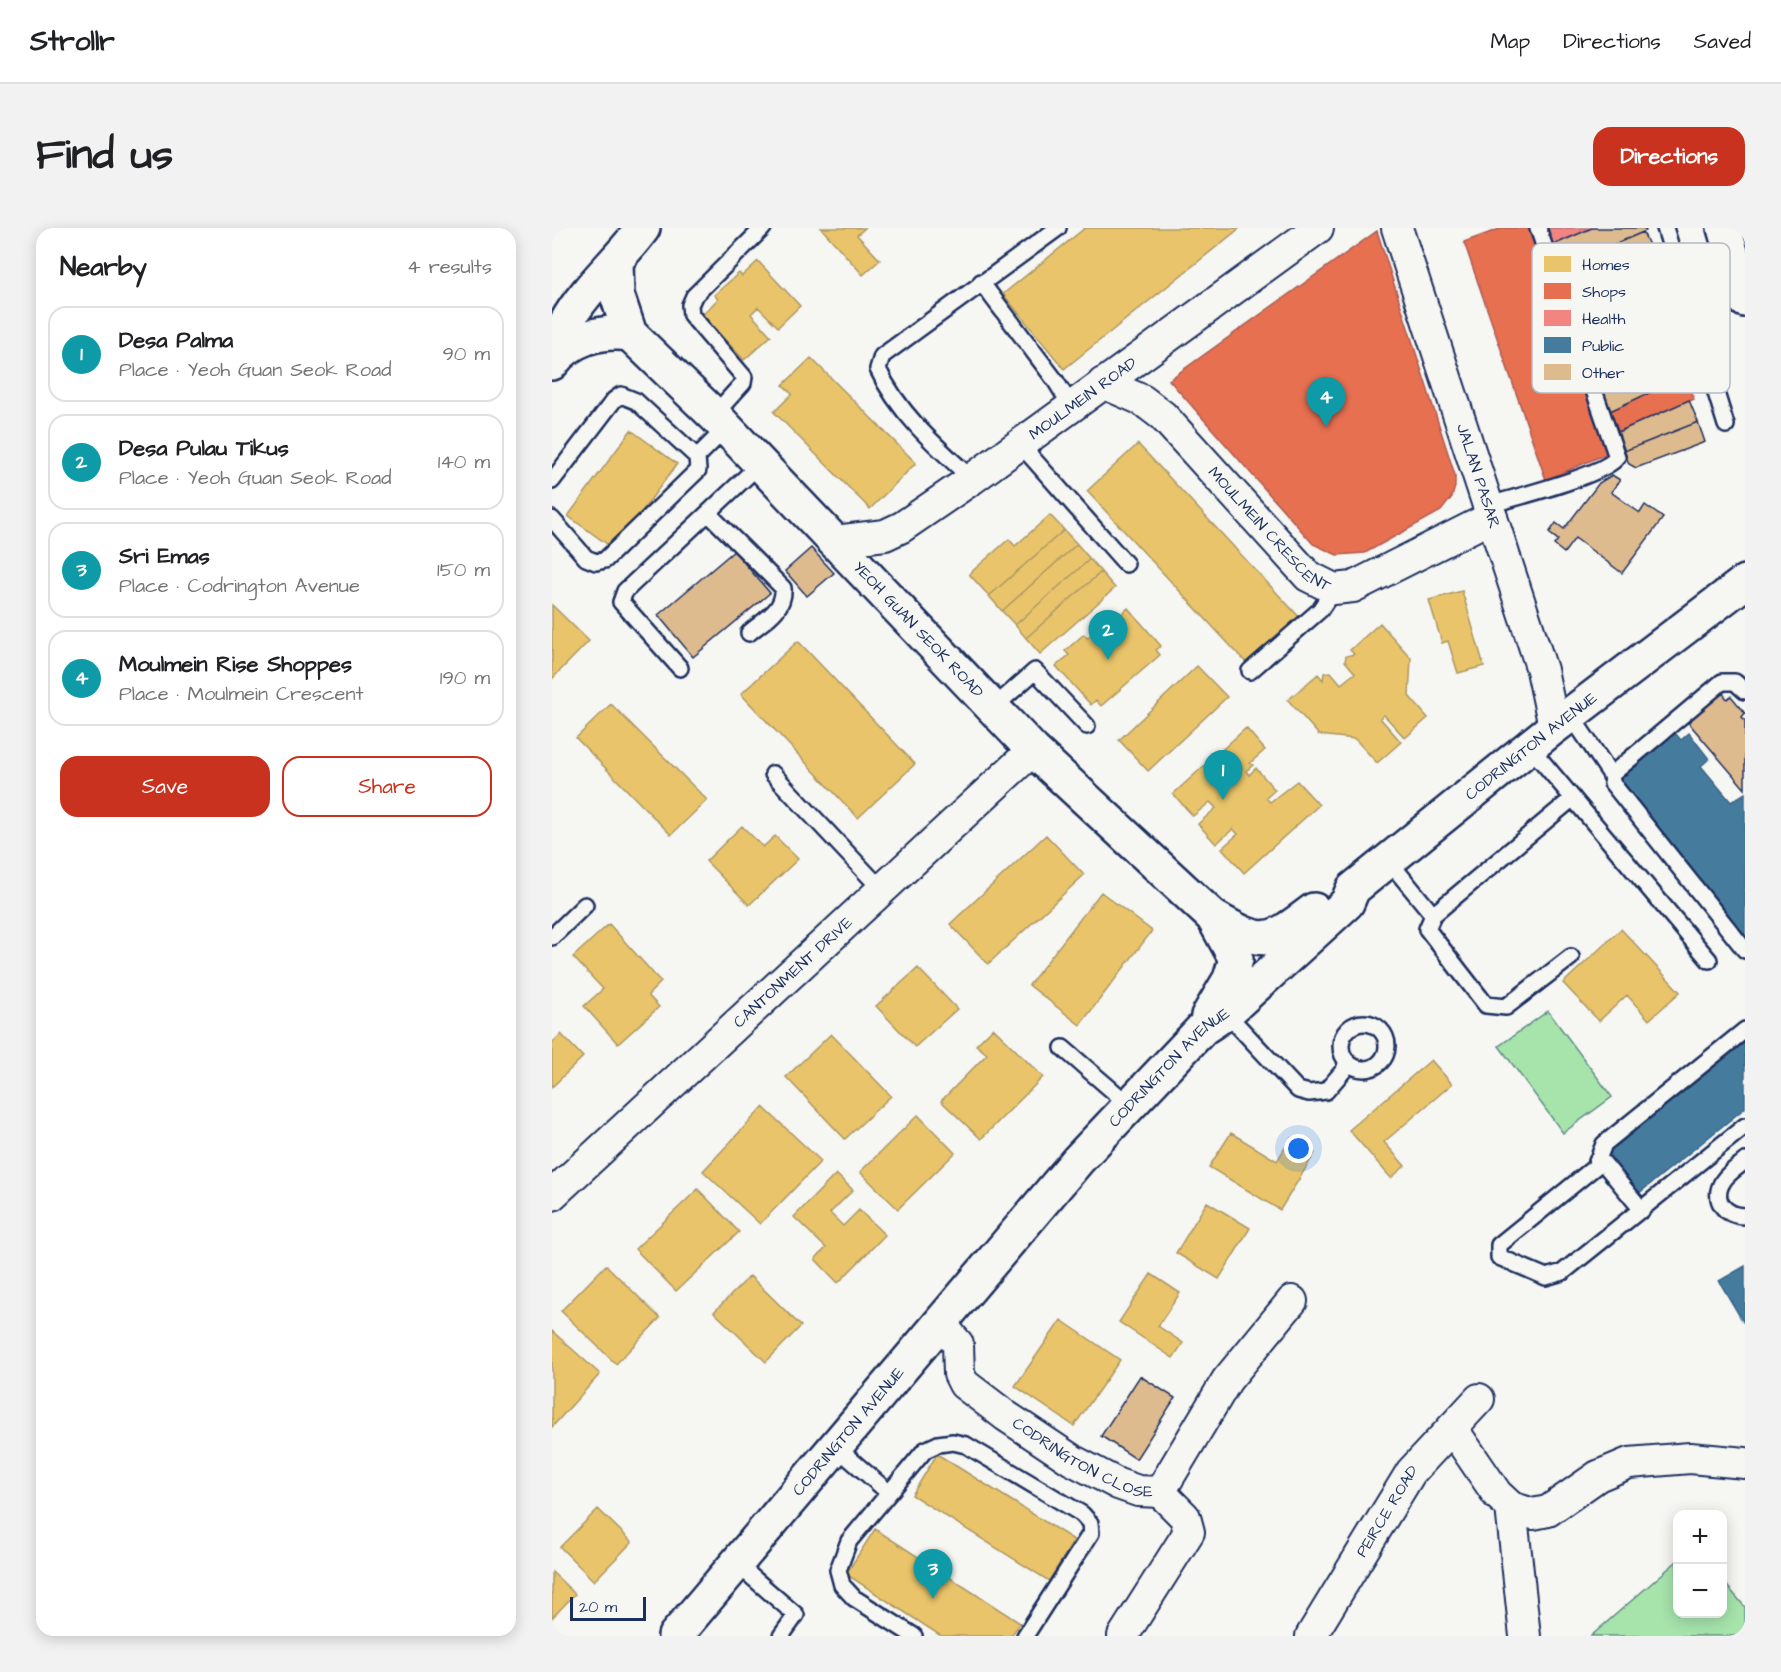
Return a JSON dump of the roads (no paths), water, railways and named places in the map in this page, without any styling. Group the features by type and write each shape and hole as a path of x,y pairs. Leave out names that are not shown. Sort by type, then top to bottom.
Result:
{"street":[{"path":"554,361 565,325 594,284 616,263 643,228"},
{"name":"MOULMEIN ROAD","path":"834,541 885,535 902,528 1318,228"},
{"name":"JALAN PASAR","path":"1397,228 1542,670 1551,729"},
{"path":"1724,228 1728,243"},
{"path":"1730,248 1745,299"},
{"path":"554,361 595,333 630,334 617,295 616,263"},
{"name":"YEOH GUAN SEOK ROAD","path":"630,334 720,421 1033,750 1213,917 1250,936 1264,938 1280,935 1336,893 1353,889"},
{"name":"MOULMEIN CRESCENT","path":"1152,348 1144,377 1162,416"},
{"name":"MOULMEIN CRESCENT","path":"1103,383 1142,400 1162,416 1308,576 1334,590 1353,587 1491,511"},
{"name":"CODRINGTON AVENUE","path":"675,1636 1070,1169 1128,1104 1214,1021 1347,903 1353,889 1551,729 1745,582"},
{"name":"CANTONMENT DRIVE","path":"552,1195 1033,750"},
{"name":"YEOH GUAN SEOK ROAD","path":"1213,917 1236,959 1214,1021"},
{"name":"CODRINGTON CLOSE","path":"940,1323 958,1344 959,1374 964,1384 1006,1416 1072,1460 1118,1484 1138,1491 1160,1492 1227,1380 1292,1301"},
{"name":"PEIRCE ROAD","path":"1311,1636 1411,1472 1479,1399"},
{"path":"1452,1428 1497,1494 1511,1507 1533,1514 1548,1511 1598,1476 1629,1463 1672,1458 1745,1463"},
{"path":"1123,1636 1189,1532 1185,1516 1160,1492"},
{"path":"1511,1507 1525,1636"}],"lane":[{"path":"552,519 586,558 596,562 605,560 698,470 698,457 743,383 744,376 691,315 690,305 694,297 763,228"},
{"path":"972,479 933,442 888,391 878,369 882,356 1058,228"},
{"path":"1538,228 1543,243"},
{"path":"1665,228 1670,243"},
{"path":"981,282 1055,380 1071,406"},
{"path":"1730,303 1745,299"},
{"path":"1491,511 1610,465 1617,457 1595,393"},
{"path":"1716,393 1726,425"},
{"path":"552,481 614,400 621,395 636,401 698,457"},
{"path":"1020,444 1126,564"},
{"path":"680,668 621,602 625,591 760,464"},
{"path":"709,514 783,588 784,600 778,608 749,633"},
{"path":"1250,671 1320,610 1334,590"},
{"path":"993,708 1035,671 1087,726"},
{"path":"1611,775 1722,682 1735,682 1745,691"},
{"path":"1551,729 1611,775 1612,783 1745,950"},
{"path":"1551,729 1573,798 1708,960"},
{"path":"773,774 882,891"},
{"path":"1571,957 1506,1007 1485,1005 1427,929 1433,915 1573,798"},
{"path":"1388,860 1433,915"},
{"path":"552,937 585,905"},
{"path":"1214,1021 1298,1090 1309,1093 1326,1091 1344,1070 1347,1061"},
{"path":"1745,1030 1604,1144 1595,1167 1499,1245 1499,1257 1546,1277 1554,1277 1642,1210 1745,1126"},
{"path":"1063,1048 1128,1104"},
{"path":"1600,1159 1642,1210"},
{"path":"1745,1161 1726,1177 1720,1192 1722,1207 1727,1212 1745,1216"},
{"path":"914,1636 854,1598 842,1584 838,1569 849,1541 925,1450 938,1444 953,1442 976,1450 1082,1514 1090,1523 1091,1533 1025,1636"},
{"path":"835,1446 888,1492"},
{"path":"737,1564 796,1615 781,1636"}],"place":[{"name":"Moulmein Rise Shoppes","path":"1326,427"},
{"name":"Desa Pulau Tikus","path":"1108,660"},
{"name":"Desa Palma","path":"1223,800"},
{"name":"Sri Emas","path":"933,1599"}]}
